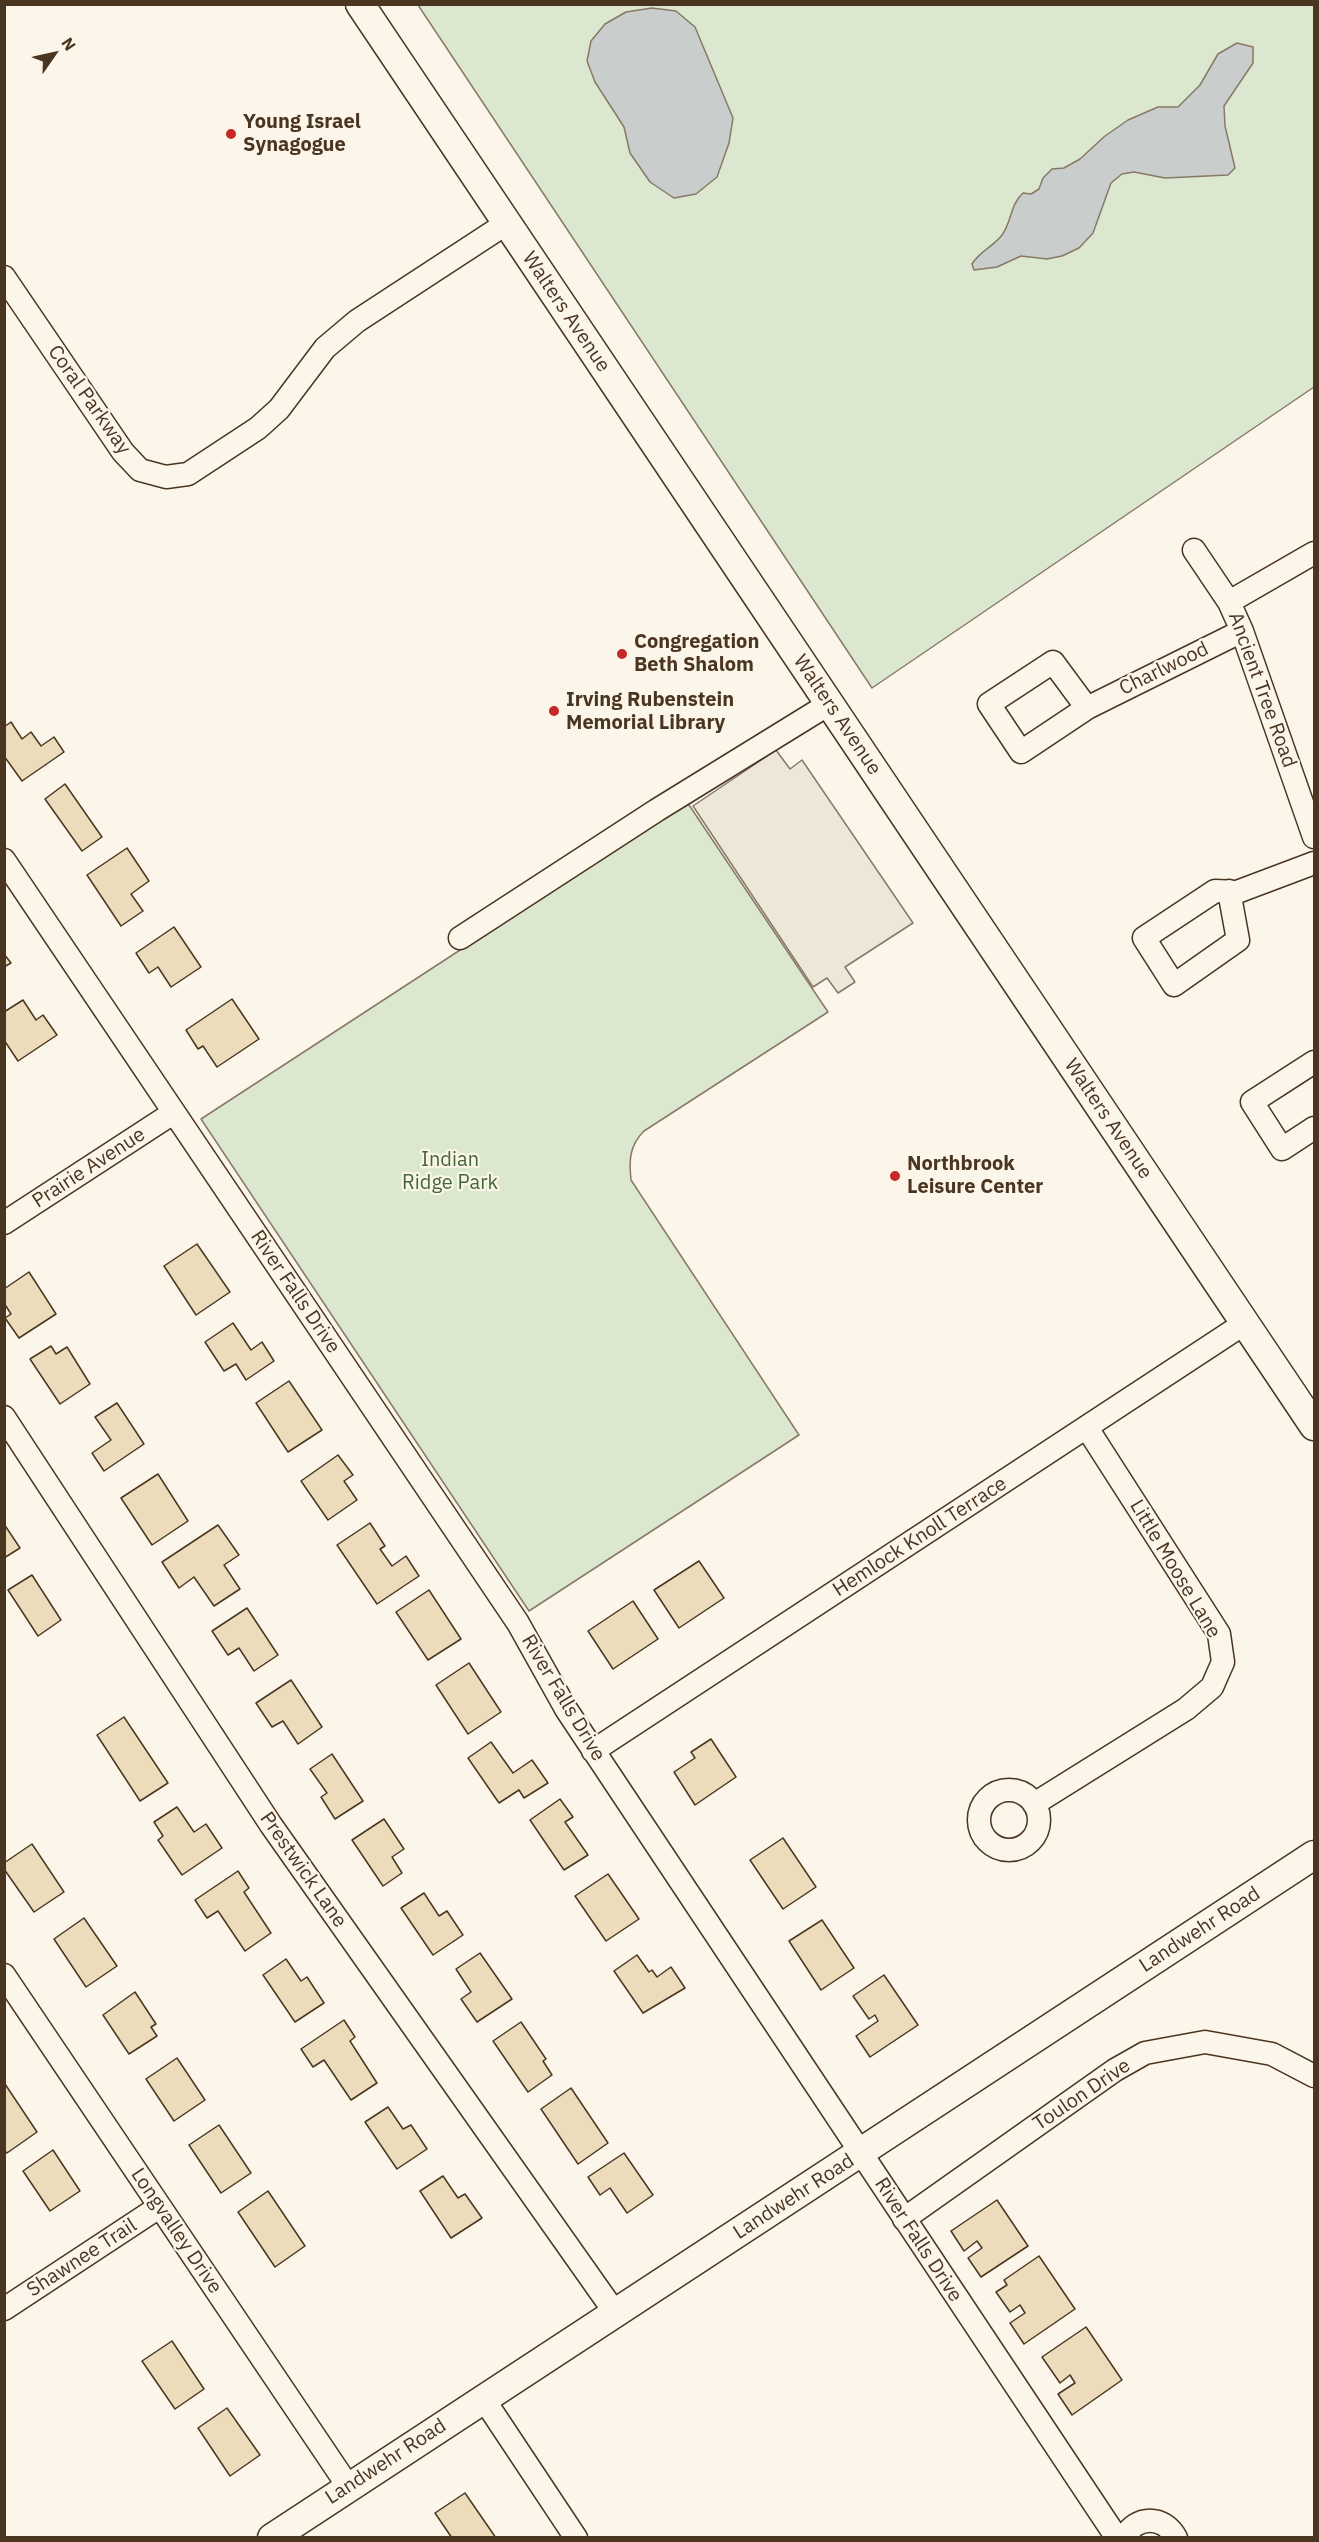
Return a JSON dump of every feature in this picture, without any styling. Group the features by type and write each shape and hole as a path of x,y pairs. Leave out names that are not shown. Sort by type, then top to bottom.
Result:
{"main road":[{"name":"Walters Avenue","path":"360,4 1314,1426"},
{"name":"Landwehr Road","path":"272,2538 348,2486 616,2314 1314,1855"}],"street":[{"name":"Coral Parkway","path":"4,277 123,452 140,470 166,477 177,476 188,474 258,428 279,409 325,348 357,321 507,223"},
{"name":"Ancient Tree Road","path":"1194,550 1230,602 1314,837"},
{"path":"1230,602 1314,553"},
{"name":"Charlwood","path":"1087,708 1242,631"},
{"path":"460,938 657,810 829,704"},
{"name":"River Falls Drive","path":"4,860 518,1623 566,1709 1117,2538"},
{"path":"1229,891 1237,891 1314,863"},
{"path":"1314,1062 1252,1102 1282,1149 1314,1128"},
{"name":"Prairie Avenue","path":"4,1223 173,1113"},
{"name":"Hemlock Knoll Terrace","path":"594,1751 1245,1323"},
{"name":"Prestwick Lane","path":"4,1417 271,1825 616,2314"},
{"name":"Little Moose Lane","path":"1034,1804 1186,1709 1212,1687 1223,1662 1219,1634 1087,1428"},
{"name":"Longvalley Drive","path":"4,1975 348,2486"},
{"name":"Toulon Drive","path":"904,2219 1114,2070 1145,2053 1205,2042 1272,2054 1314,2076"},
{"name":"Shawnee Trail","path":"4,2309 159,2207"},
{"path":"483,2398 576,2538"},
{"path":"1124,2538 1136,2524 1149,2520 1167,2526 1176,2538"}],"green space":[{"path":"418,5 1314,5 1314,387 872,688"},
{"name":"Indian Ridge Park","path":"687,802 828,1012 644,1131 635,1142 631,1154 631,1180 799,1435 529,1611 201,1119"}],"shaded area":[{"path":"652,8 676,11 695,27 733,118 729,143 717,177 696,194 674,198 650,182 630,153 624,127 595,82 587,61 591,41 605,24 626,12"},
{"path":"1237,43 1253,47 1253,63 1224,106 1225,126 1235,168 1228,175 1165,178 1134,172 1122,174 1111,183 1093,233 1079,248 1062,256 1047,259 1021,256 997,267 974,270 972,264 1002,235 1023,193 1031,194 1039,189 1043,178 1052,169 1064,168 1080,159 1105,136 1128,120 1158,107 1178,107 1200,85 1218,54"},
{"path":"776,750 790,769 802,760 913,923 845,967 855,982 838,993 827,978 813,987 693,806"}],"building":[{"path":"11,722 22,739 31,732 41,746 54,737 64,752 22,781 4,756 4,727"},
{"path":"65,784 102,837 82,851 45,799"},
{"path":"127,848 149,881 131,894 143,911 121,926 87,875"},
{"path":"174,927 201,967 171,987 158,967 149,973 136,953"},
{"path":"4,954 11,963 4,967"},
{"path":"232,999 259,1039 217,1067 203,1046 198,1049 186,1030"},
{"path":"23,1000 36,1020 43,1015 57,1035 18,1061 4,1040 4,1012"},
{"path":"197,1244 230,1292 196,1315 164,1266"},
{"path":"29,1272 56,1314 19,1338 5,1318 11,1314 4,1303 4,1289"},
{"path":"233,1323 251,1350 262,1342 274,1361 246,1380 236,1364 224,1371 205,1342"},
{"path":"51,1346 56,1354 67,1347 90,1384 60,1404 30,1359"},
{"path":"289,1381 322,1430 288,1452 256,1403"},
{"path":"117,1403 144,1444 104,1471 92,1453 111,1440 95,1417"},
{"path":"338,1455 353,1475 344,1481 357,1500 328,1520 301,1481"},
{"path":"158,1474 188,1521 152,1545 121,1498"},
{"path":"370,1523 385,1546 380,1549 392,1566 406,1556 419,1576 377,1604 337,1545"},
{"path":"4,1524 20,1548 4,1558"},
{"path":"218,1525 239,1555 224,1565 240,1589 214,1606 194,1577 179,1588 162,1562"},
{"path":"699,1561 724,1598 679,1628 654,1590"},
{"path":"32,1575 61,1620 38,1636 8,1590"},
{"path":"429,1590 461,1639 428,1660 396,1612"},
{"path":"633,1601 658,1639 613,1669 588,1631"},
{"path":"247,1608 278,1655 254,1671 239,1648 228,1655 212,1631"},
{"path":"469,1663 501,1712 468,1734 436,1685"},
{"path":"291,1680 322,1727 298,1744 283,1721 272,1727 256,1703"},
{"path":"124,1717 168,1783 140,1801 97,1735"},
{"path":"711,1739 736,1777 695,1805 674,1772 695,1758 691,1752"},
{"path":"491,1742 513,1773 532,1760 548,1783 524,1798 519,1790 499,1803 468,1758"},
{"path":"332,1754 363,1801 335,1819 321,1797 327,1793 310,1769"},
{"path":"560,1799 573,1817 565,1822 588,1855 564,1870 530,1820"},
{"path":"177,1807 194,1832 206,1824 222,1848 182,1875 158,1840 163,1836 154,1822"},
{"path":"384,1819 404,1849 392,1857 402,1873 383,1886 352,1840"},
{"path":"783,1838 816,1887 783,1909 750,1860"},
{"path":"32,1844 64,1892 34,1912 4,1869 4,1863"},
{"path":"238,1871 249,1888 244,1892 271,1933 245,1951 218,1911 207,1918 195,1900"},
{"path":"608,1874 639,1919 606,1941 575,1896"},
{"path":"424,1893 439,1916 447,1911 463,1935 433,1955 401,1908"},
{"path":"84,1918 117,1966 86,1987 54,1939"},
{"path":"822,1920 854,1968 821,1990 789,1941"},
{"path":"480,1953 512,1999 477,2022 461,1999 471,1992 456,1969"},
{"path":"637,1955 649,1972 652,1970 657,1977 671,1967 685,1988 643,2013 614,1971"},
{"path":"286,1959 301,1981 307,1977 324,2003 295,2022 263,1975"},
{"path":"884,1975 918,2025 870,2057 856,2036 878,2021 875,2015 869,2019 853,1996"},
{"path":"135,1992 156,2024 151,2027 157,2036 129,2054 103,2015"},
{"path":"344,2020 355,2037 350,2041 377,2083 351,2100 324,2060 313,2067 301,2049"},
{"path":"521,2022 546,2059 543,2061 552,2075 528,2092 493,2041"},
{"path":"177,2058 205,2100 174,2121 146,2079"},
{"path":"5,2084 37,2132 7,2153 4,2150"},
{"path":"571,2088 608,2143 578,2164 541,2109"},
{"path":"388,2107 403,2129 411,2125 427,2149 397,2169 365,2122"},
{"path":"219,2125 251,2173 221,2193 189,2145"},
{"path":"53,2150 80,2191 50,2211 23,2171"},
{"path":"624,2153 653,2195 627,2213 610,2188 600,2195 588,2177"},
{"path":"443,2176 458,2198 465,2194 482,2218 451,2238 420,2191"},
{"path":"268,2191 305,2246 275,2267 238,2212"},
{"path":"997,2200 1028,2246 981,2277 968,2258 982,2248 977,2241 964,2251 951,2231"},
{"path":"1039,2256 1075,2309 1024,2344 1010,2323 1025,2313 1020,2305 1010,2312 996,2292 1007,2285 1004,2280"},
{"path":"1086,2327 1122,2380 1072,2415 1058,2394 1075,2383 1070,2375 1060,2383 1042,2357"},
{"path":"172,2341 204,2389 175,2409 142,2361"},
{"path":"227,2408 260,2455 230,2476 198,2428"},
{"path":"465,2493 496,2538 452,2538 435,2513"}],"place":[{"name":"Young Israel Synagogue","path":"231,134"},
{"name":"Congregation Beth Shalom","path":"622,654"},
{"name":"Irving Rubenstein Memorial Library","path":"554,711"},
{"name":"Northbrook Leisure Center","path":"895,1176"}]}
